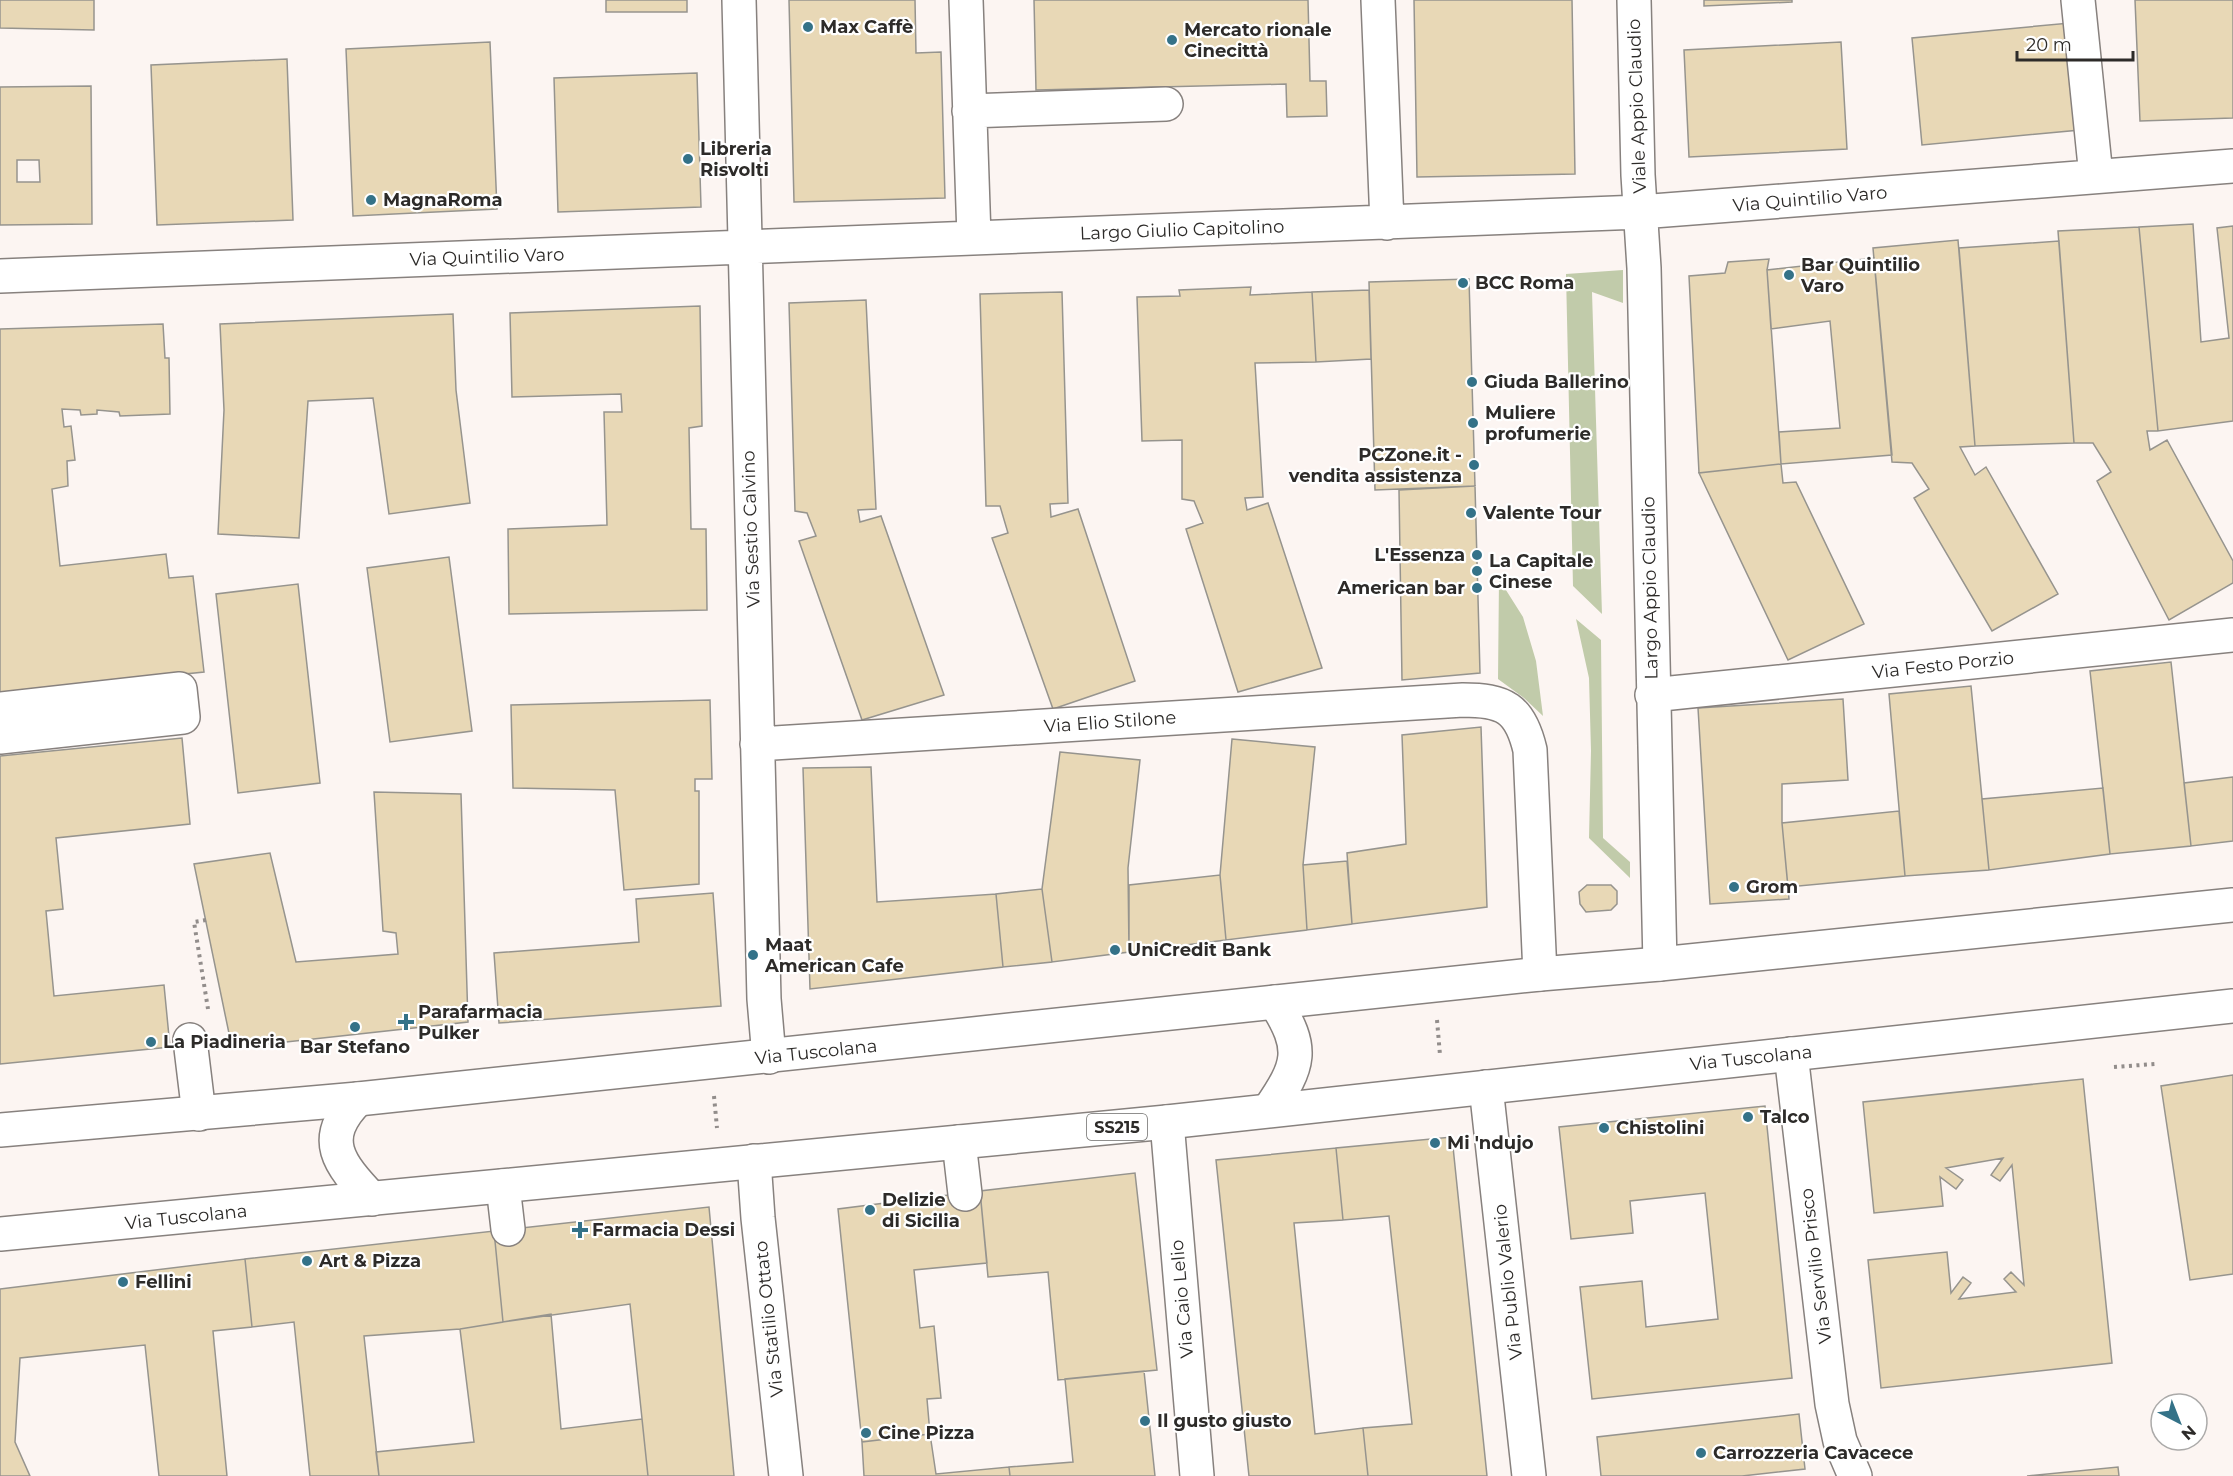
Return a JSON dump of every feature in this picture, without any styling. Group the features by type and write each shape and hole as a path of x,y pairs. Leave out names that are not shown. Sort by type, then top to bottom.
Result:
{"street":[{"name":"Via Sestio Calvino","path":"739,0 764,999 769,1057"},
{"path":"966,0 974,237"},
{"path":"1378,0 1387,223"},
{"name":"Viale Appio Claudio","path":"1634,0 1640,212"},
{"path":"2078,0 2096,176"},
{"path":"968,106 1166,104"},
{"name":"Via Quintilio Varo","path":"1387,223 1640,212 2233,166"},
{"name":"Largo Appio Claudio","path":"1640,212 1644,268 1652,695 1660,964"},
{"name":"Largo Giulio Capitolino","path":"974,237 1387,223"},
{"name":"Via Quintilio Varo","path":"0,276 974,237"},
{"name":"Via Festo Porzio","path":"1652,695 2233,635"},
{"path":"0,709 180,689 183,717 0,737"},
{"name":"Via Elio Stilone","path":"757,744 1463,700 1496,702 1510,710 1522,723 1527,736 1532,766 1540,974"},
{"name":"Via Tuscolana","path":"0,1130 358,1099 1540,974 1660,964 2233,905"},
{"path":"1269,1110 1286,1083 1295,1058 1292,1032 1275,1002"},
{"name":"Via Tuscolana","path":"0,1234 1167,1122 2233,1006"},
{"path":"199,1028 200,1114"},
{"name":"Via Servilio Prisco","path":"1791,1053 1832,1404 1840,1441 1855,1476"},
{"name":"Via Publio Valerio","path":"1486,1087 1529,1476"},
{"path":"358,1099 338,1126 335,1144 352,1177 372,1199"},
{"name":"Via Caio Lelio","path":"1167,1122 1197,1476"},
{"path":"960,1142 965,1194"},
{"name":"Via Statilio Ottato","path":"754,1161 786,1476"},
{"path":"503,1186 508,1229"}],"path":[{"path":"199,1028 194,922 206,920"},
{"path":"1436,1012 1440,1058"},
{"path":"2114,1067 2155,1064"},
{"path":"714,1095 717,1129"}],"green space":[{"path":"1623,270 1623,303 1592,292 1602,614 1573,586 1566,274"},
{"path":"1499,579 1523,617 1536,661 1543,716 1524,698 1498,679"},
{"path":"1576,619 1601,640 1603,838 1630,862 1630,878 1589,838 1591,751 1589,678"}],"building":[{"path":"0,0 94,0 94,30 0,28"},
{"path":"606,0 687,0 687,12 606,12"},
{"path":"789,0 915,0 916,53 941,52 945,198 794,202"},
{"name":"Mercato rionale Cinecittà","path":"1034,0 1308,0 1310,81 1326,81 1327,116 1287,117 1286,84 1036,90"},
{"path":"1414,0 1572,0 1575,174 1417,177"},
{"path":"1704,0 1792,0 1792,2 1704,6"},
{"path":"2135,0 2233,0 2233,118 2140,121"},
{"path":"2070,23 2080,130 1922,145 1912,38"},
{"path":"490,42 497,209 353,216 346,49"},
{"path":"1841,42 1847,149 1689,157 1684,50"},
{"path":"287,59 293,220 157,225 151,65"},
{"path":"697,73 701,207 558,212 554,78"},
{"path":"91,86 92,224 0,225 0,87","holes":["17,160 39,160 40,182 17,182"]},
{"path":"2193,224 2201,342 2229,338 2217,228 2233,226 2233,421 2158,431 2139,227"},
{"path":"2139,227 2158,431 2147,431 2150,450 2167,440 2233,561 2233,583 2169,620 2097,481 2111,472 2093,443 2074,443 2058,231"},
{"path":"1958,240 1975,446 1960,447 1975,475 1986,467 2058,594 1992,631 1914,498 1929,489 1912,463 1892,462 1873,248"},
{"path":"2059,241 2074,443 1975,446 1959,248"},
{"path":"1874,258 1892,455 1781,464 1779,432 1840,428 1830,321 1771,329 1767,270"},
{"path":"1769,259 1767,270 1781,464 1699,473 1689,276 1725,273 1728,262"},
{"path":"1469,279 1475,486 1375,490 1369,282"},
{"path":"1251,287 1250,295 1312,292 1316,362 1255,363 1263,497 1245,498 1247,510 1268,503 1322,668 1238,692 1186,529 1203,523 1194,501 1182,499 1182,440 1142,441 1137,297 1180,296 1179,290"},
{"path":"1369,290 1371,359 1316,362 1312,292"},
{"path":"1062,292 1068,503 1050,504 1051,517 1078,509 1135,681 1053,709 992,538 1008,533 1000,506 986,506 980,294"},
{"path":"866,300 876,509 858,510 860,522 881,516 944,695 862,720 799,541 816,536 807,513 795,511 789,303"},
{"path":"700,306 702,426 689,428 691,529 706,529 707,610 509,614 508,529 607,525 604,412 622,412 621,394 512,397 510,313"},
{"path":"453,314 456,390 470,503 389,514 373,398 308,401 299,538 218,534 224,410 220,324"},
{"path":"163,324 165,358 169,358 170,414 120,416 119,412 97,410 97,414 81,415 80,410 62,409 64,427 71,426 75,460 67,461 68,486 52,489 60,566 166,554 169,578 193,576 204,672 0,693 0,329"},
{"path":"1781,464 1783,483 1796,482 1864,624 1788,660 1699,473"},
{"path":"1475,486 1480,673 1402,680 1399,490"},
{"path":"449,557 472,731 390,742 367,568"},
{"path":"298,584 320,783 238,793 216,594"},
{"path":"2171,662 2191,846 2110,854 2090,671"},
{"path":"1971,686 1989,870 1905,876 1889,694"},
{"path":"1843,699 1848,780 1782,784 1782,823 1789,899 1710,904 1698,708"},
{"path":"710,700 712,779 695,779 695,791 699,791 699,884 624,890 615,790 513,788 511,705"},
{"path":"1481,727 1487,907 1352,924 1347,853 1406,844 1402,735"},
{"path":"182,738 190,824 56,838 63,909 46,911 54,996 164,985 170,1047 0,1064 0,756"},
{"path":"1232,739 1315,747 1303,865 1307,930 1226,940 1220,875"},
{"path":"1060,752 1140,760 1128,868 1129,952 1052,962 1042,889"},
{"path":"871,767 877,902 996,894 1003,967 810,989 803,768"},
{"path":"2233,777 2233,841 2191,846 2184,783"},
{"path":"2103,788 2110,854 1989,870 1982,799"},
{"path":"374,792 461,794 468,1022 232,1048 194,864 270,853 296,962 398,954 396,933 383,931"},
{"path":"1899,811 1905,876 1788,887 1782,823"},
{"path":"1347,861 1352,924 1307,930 1303,865"},
{"path":"1220,875 1226,940 1129,952 1129,885"},
{"path":"1587,885 1611,885 1617,891 1617,904 1611,910 1586,912 1580,904 1579,892"},
{"path":"1042,889 1052,962 1003,967 996,894"},
{"path":"713,893 721,1006 499,1023 494,953 639,942 636,899"},
{"path":"2233,1075 2233,1274 2190,1280 2161,1086"},
{"path":"2083,1079 2112,1363 1881,1388 1868,1260 1947,1252 1951,1293 1963,1277 1971,1283 1959,1299 2016,1292 2004,1279 2011,1272 2024,1285 2012,1165 2000,1181 1991,1175 2003,1158 1946,1168 1963,1180 1956,1189 1940,1177 1943,1206 1874,1213 1863,1102"},
{"path":"1765,1106 1792,1378 1592,1399 1580,1287 1642,1281 1646,1327 1718,1319 1705,1193 1630,1201 1633,1233 1571,1239 1559,1127"},
{"path":"1452,1137 1487,1476 1368,1476 1363,1428 1412,1424 1389,1216 1343,1220 1336,1148"},
{"path":"1336,1148 1343,1220 1294,1223 1315,1434 1363,1428 1368,1476 1249,1476 1216,1160"},
{"path":"1135,1173 1157,1370 1058,1380 1048,1272 988,1277 980,1191"},
{"path":"980,1191 987,1263 914,1270 920,1328 934,1326 941,1398 927,1399 930,1434 862,1442 838,1209"},
{"path":"709,1207 734,1476 648,1476 630,1304 503,1322 494,1231"},
{"path":"494,1231 503,1322 460,1329 364,1336 379,1476 310,1476 294,1322 252,1327 245,1259"},
{"path":"245,1259 252,1327 213,1331 227,1476 159,1476 145,1345 20,1358 15,1442 30,1476 0,1476 0,1289"},
{"path":"551,1314 561,1429 642,1419 648,1476 379,1476 376,1452 474,1442 460,1329"},
{"path":"1144,1371 1155,1476 1010,1476 1009,1467 1073,1462 1065,1379"},
{"name":"Carrozzeria Cavacece","path":"1799,1414 1805,1469 1742,1476 1601,1476 1597,1437"},
{"path":"930,1434 936,1474 1009,1467 1010,1476 864,1476 862,1442"},
{"path":"2118,1467 2119,1476 2027,1476"}],"place":[{"name":"Max Caffè","path":"808,27"},
{"name":"Mercato rionale Cinecittà","path":"1172,40"},
{"name":"Libreria Risvolti","path":"688,159"},
{"name":"MagnaRoma","path":"371,200"},
{"name":"Bar Quintilio Varo","path":"1789,275"},
{"name":"BCC Roma","path":"1463,283"},
{"name":"Giuda Ballerino","path":"1472,382"},
{"name":"Muliere profumerie","path":"1473,423"},
{"name":"PCZone.it - vendita assistenza","path":"1474,465"},
{"name":"Valente Tour","path":"1471,513"},
{"name":"L'Essenza","path":"1477,555"},
{"name":"La Capitale Cinese","path":"1477,571"},
{"name":"American bar","path":"1477,588"},
{"name":"Grom","path":"1734,887"},
{"name":"UniCredit Bank","path":"1115,950"},
{"name":"Maat American Cafe","path":"753,955"},
{"name":"Parafarmacia Pulker","path":"406,1022"},
{"name":"Bar Stefano","path":"355,1027"},
{"name":"La Piadineria","path":"151,1042"},
{"name":"Talco","path":"1748,1117"},
{"name":"Chistolini","path":"1604,1128"},
{"name":"Mi 'ndujo","path":"1435,1143"},
{"name":"Delizie di Sicilia","path":"870,1210"},
{"name":"Farmacia Dessi","path":"580,1230"},
{"name":"Art & Pizza","path":"307,1261"},
{"name":"Fellini","path":"123,1282"},
{"name":"Il gusto giusto","path":"1145,1421"},
{"name":"Cine Pizza","path":"866,1433"},
{"name":"Carrozzeria Cavacece","path":"1701,1453"}]}
